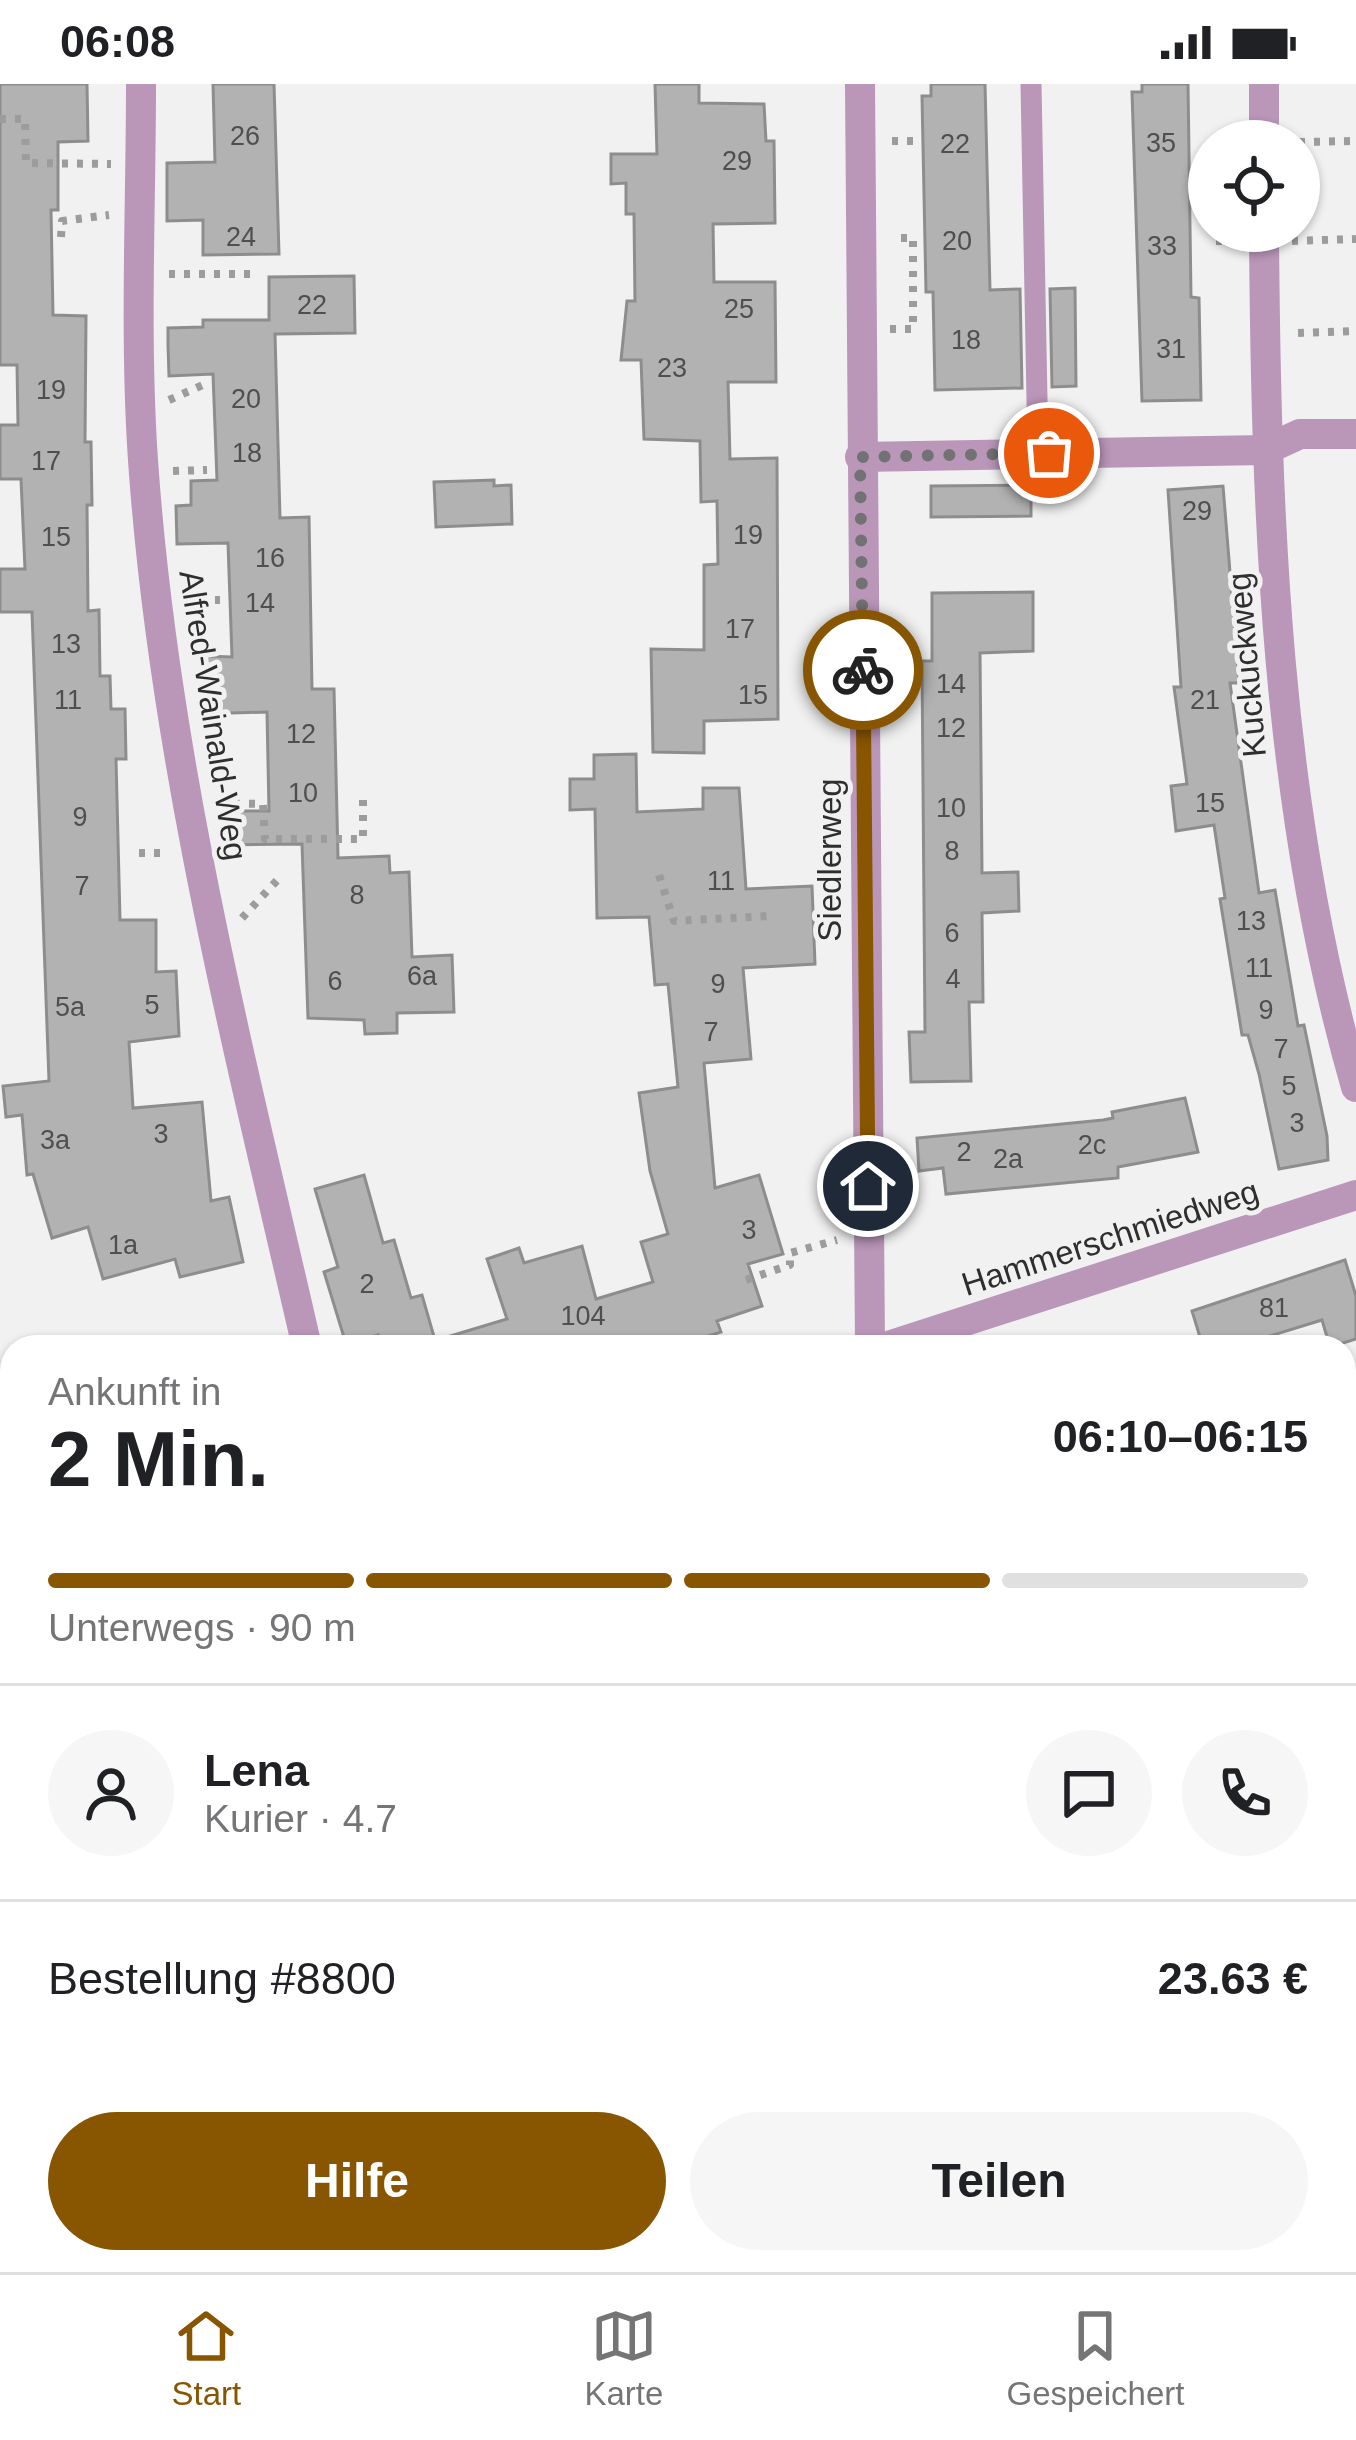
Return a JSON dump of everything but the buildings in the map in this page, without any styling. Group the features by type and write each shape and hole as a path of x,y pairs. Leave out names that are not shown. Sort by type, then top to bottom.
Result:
{"street":[{"name":"Alfred-Wainald-Weg","path":"141,84 144,472 154,581 213,925 304,1335"},
{"name":"Siedlerweg","path":"860,84 870,1335"},
{"path":"1264,84 1264,120"},
{"name":"Kuckuckweg","path":"1264,252 1265,450 1292,780 1356,1087"},
{"path":"860,457 1265,450 1300,434 1356,434"},
{"name":"Hammerschmiedweg","path":"922,1335 1356,1195"}],"lane":[{"path":"1031,84 1038,453"}],"path":[{"path":"0,118 25,119 26,163 141,164"},
{"path":"1320,141 1356,140"},
{"path":"61,237 62,221 142,211"},
{"path":"1320,238 1356,239"},
{"path":"142,274 258,274"},
{"path":"1264,335 1356,331"},
{"path":"192,818 214,817 219,803 263,804 265,839 362,839 363,800"},
{"path":"213,925 237,923 281,875"},
{"path":"659,875 674,921 769,916"},
{"path":"746,1280 790,1265 790,1252 868,1232"}],"way so far":[{"path":"863,670 860,457 1049,453"}],"route":[{"path":"863,670 868,1186"}]}
